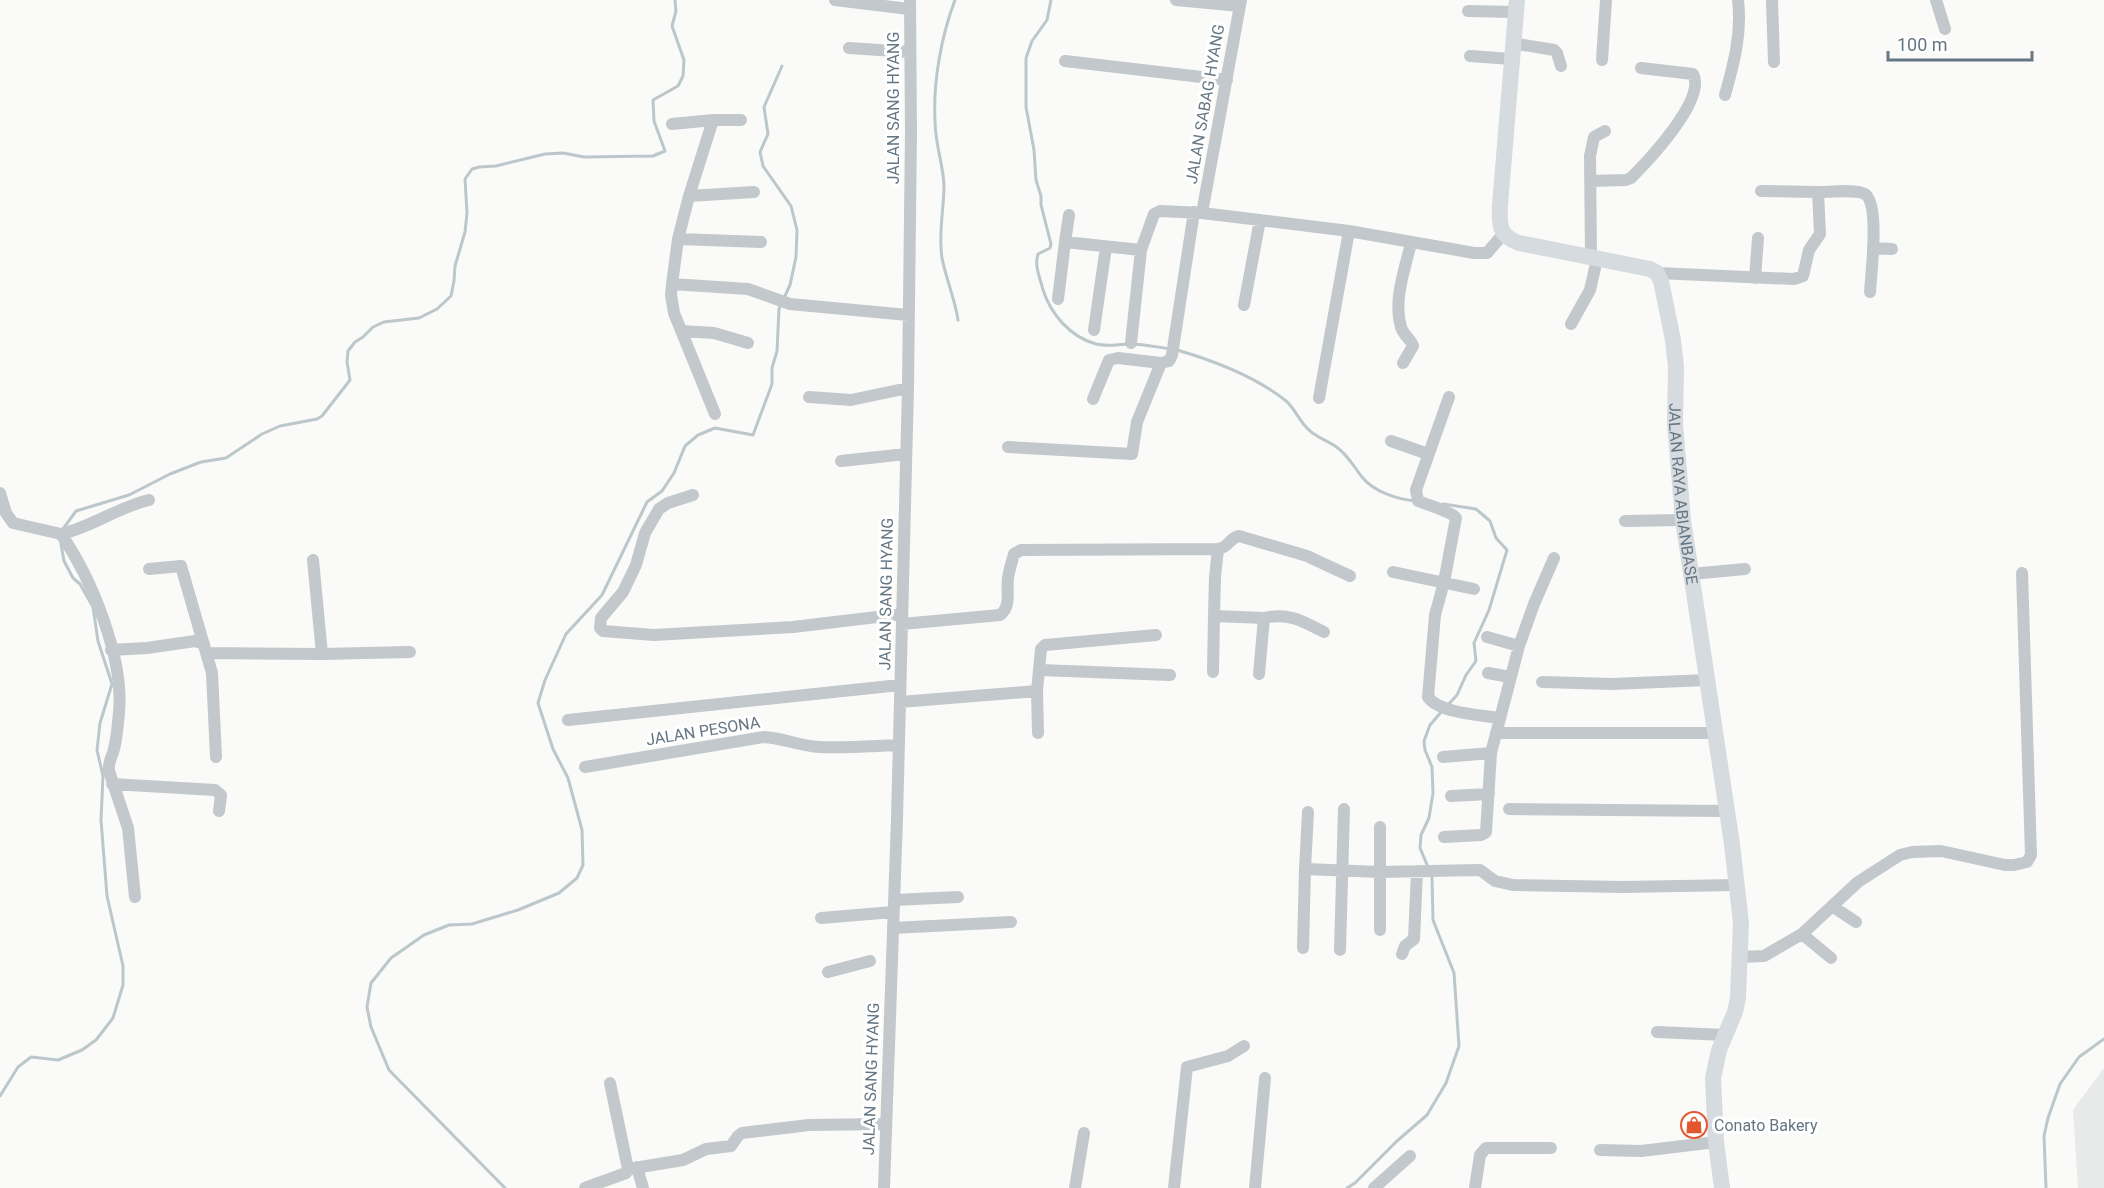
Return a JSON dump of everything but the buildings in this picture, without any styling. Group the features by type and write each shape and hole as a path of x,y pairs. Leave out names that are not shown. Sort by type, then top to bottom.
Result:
{"main road":[{"path":"1516,6 1499,214 1505,235 1520,243 1650,269 1657,273"},
{"name":"JALAN RAYA ABIANBASE","path":"1657,273 1668,309 1675,358 1675,424 1683,520 1741,923 1735,1012 1715,1064 1713,1104 1722,1188"}],"street":[{"path":"834,0 909,5"},
{"path":"1176,0 1240,3"},
{"path":"1602,60 1606,0"},
{"path":"1725,95 1738,39 1740,19 1738,0"},
{"path":"1772,0 1774,62"},
{"path":"1936,0 1945,29"},
{"name":"JALAN SABAG HYANG","path":"1008,447 1132,454 1137,422 1161,363 1169,361 1172,355 1198,213 1227,80 1240,3"},
{"name":"JALAN SANG HYANG","path":"884,1188 908,387 911,132 909,5"},
{"path":"1468,11 1516,6"},
{"path":"849,48 909,52"},
{"path":"1470,56 1512,51 1554,50 1561,66"},
{"path":"1065,61 1227,80"},
{"path":"1590,181 1631,178 1670,137 1688,106 1695,81 1692,74 1641,68"},
{"path":"672,124 726,118 741,120"},
{"path":"713,120 678,239 672,303 715,414"},
{"path":"1571,324 1590,290 1594,258 1590,181 1591,145 1594,137 1605,131"},
{"path":"689,196 754,192"},
{"path":"1761,192 1858,192 1866,195 1872,207 1873,248 1870,292"},
{"path":"1657,273 1800,278 1805,273 1809,250 1820,234 1818,192"},
{"path":"1131,343 1141,250 1154,214 1163,210 1349,231 1484,254 1505,235"},
{"path":"1058,299 1069,215"},
{"path":"1244,305 1260,220"},
{"path":"1319,398 1349,231"},
{"path":"1755,278 1758,238"},
{"path":"678,239 760,242"},
{"path":"1065,242 1141,250"},
{"path":"1403,363 1413,346 1400,326 1399,303 1411,243"},
{"path":"1094,330 1106,247"},
{"path":"1873,248 1892,249"},
{"path":"672,284 748,289 784,302 908,315"},
{"path":"682,332 714,333 748,343"},
{"path":"1093,399 1109,360 1118,358 1161,363"},
{"path":"809,397 851,400 908,387"},
{"path":"1449,397 1416,490 1418,501 1437,510 1452,513 1456,518 1444,582 1435,615 1432,672 1428,688 1430,700 1447,708 1500,718"},
{"path":"1391,441 1428,454"},
{"path":"841,461 906,454"},
{"path":"0,494 6,513 13,523 61,534 74,531 136,503 149,500"},
{"path":"693,495 668,503 658,509 645,532 636,565 622,592 601,618 600,628 603,631 654,635 1000,615 1005,612 1007,606 1008,577 1014,554 1021,550 1218,549 1226,547 1233,538 1239,536 1307,556 1350,576"},
{"path":"1625,521 1683,520"},
{"path":"61,534 76,555 97,599 117,674 119,699 114,751 108,761 112,784 128,828 135,897"},
{"path":"1213,672 1215,577 1218,549"},
{"path":"1444,837 1484,835 1486,832 1491,753 1519,646 1554,558"},
{"path":"313,560 322,654"},
{"path":"149,569 181,566 212,673 216,758"},
{"path":"1691,574 1745,569"},
{"path":"1393,572 1474,590"},
{"path":"1740,957 1764,956 1802,934 1858,882 1891,859 1912,852 1941,851 1963,855 1978,861 2025,864 2031,855 2022,573"},
{"path":"1214,616 1264,618 1292,616 1324,632"},
{"path":"1259,674 1264,618"},
{"path":"1038,733 1037,691 1041,649 1045,645 1156,635"},
{"path":"1487,637 1519,646"},
{"path":"111,650 147,648 195,641 205,648 322,654 410,652"},
{"path":"1040,670 1170,675"},
{"path":"1488,673 1510,677"},
{"path":"1542,682 1612,684 1707,680"},
{"path":"568,720 900,685"},
{"path":"900,702 1037,691"},
{"path":"1496,733 1715,733"},
{"name":"JALAN PESONA","path":"585,767 764,737 780,738 818,747 899,745"},
{"path":"1443,757 1491,753"},
{"path":"112,784 215,790 220,795 219,811"},
{"path":"1451,796 1489,794"},
{"path":"1509,808 1726,811"},
{"path":"1340,950 1344,809"},
{"path":"1303,948 1308,812"},
{"path":"1380,827 1380,930"},
{"path":"1305,869 1380,872 1480,870 1495,881 1513,885 1623,887 1737,885"},
{"path":"1402,954 1405,946 1414,939 1419,871"},
{"path":"821,918 958,897"},
{"path":"1832,906 1856,922"},
{"path":"892,928 1011,922"},
{"path":"1802,934 1831,958"},
{"path":"828,972 870,961"},
{"path":"1657,1032 1725,1035"},
{"path":"1174,1188 1187,1067 1227,1056 1244,1046"},
{"path":"1255,1188 1265,1078"},
{"path":"610,1083 630,1170 643,1188"},
{"path":"585,1188 630,1170 683,1160 706,1149 731,1146 742,1133 809,1125 886,1124"},
{"path":"1075,1188 1084,1133"},
{"path":"1600,1150 1653,1150 1716,1142"},
{"path":"1475,1188 1480,1155 1486,1148 1551,1148"},
{"path":"1374,1188 1410,1156"},
{"path":"621,1188 630,1170"}],"shaded area":[{"path":"2104,1068 2104,1188 2078,1188 2073,1110"}],"waterway":[{"path":"63,529 76,511 129,495 170,474 201,462 226,458 262,434 280,426 322,416 350,380 348,351 355,342 373,327 384,322 419,318 437,309 451,296 455,266 465,232 467,213 465,179 472,169 496,166 545,154 563,153 584,157 653,156 665,151 654,121 653,100 678,86 683,76 684,60 672,26 676,11 675,0"},
{"path":"955,0 939,60 935,91 935,129 944,185 941,249 958,320"},
{"path":"1051,0 1047,20 1032,41 1026,58 1026,107 1034,150 1036,180 1051,244 1050,248 1038,254 1037,258 1043,290 1056,316 1070,330 1087,341 1100,345 1134,344 1171,349"},
{"path":"782,66 764,107 768,134 760,152 763,166 791,206 797,230 796,257 790,285 784,298"},
{"path":"505,1188 389,1070 371,1027 367,1007 371,983 391,958 424,935 449,925 472,924 518,910 559,893 577,878 583,865 582,830 568,778 553,749 538,703 545,680 566,634 602,595 647,502 662,491 674,473 685,446 698,435 715,428 753,435 772,384 781,304"},
{"path":"1177,350 1234,370 1273,391 1288,403 1311,432 1343,452 1362,477 1373,487 1401,499 1415,501"},
{"path":"1443,504 1476,509 1490,521 1496,538 1507,550 1489,610 1474,643 1476,661 1466,675 1457,695 1447,706"},
{"path":"0,1096 18,1067 31,1057 58,1060 82,1050 96,1040 113,1018 123,985 123,966 107,896 101,820 103,776 97,750 100,723 112,684 98,641 93,607 64,561 61,544"},
{"path":"1428,867 1420,848 1421,835 1429,818 1433,793 1432,767 1424,741 1430,725 1442,711"},
{"path":"1347,1188 1427,1115 1446,1083 1459,1046 1454,973 1433,920 1431,873"},
{"path":"2046,1188 2044,1136 2060,1084 2079,1057 2104,1039"}],"place":[{"name":"Conato Bakery","path":"1694,1125"}]}
